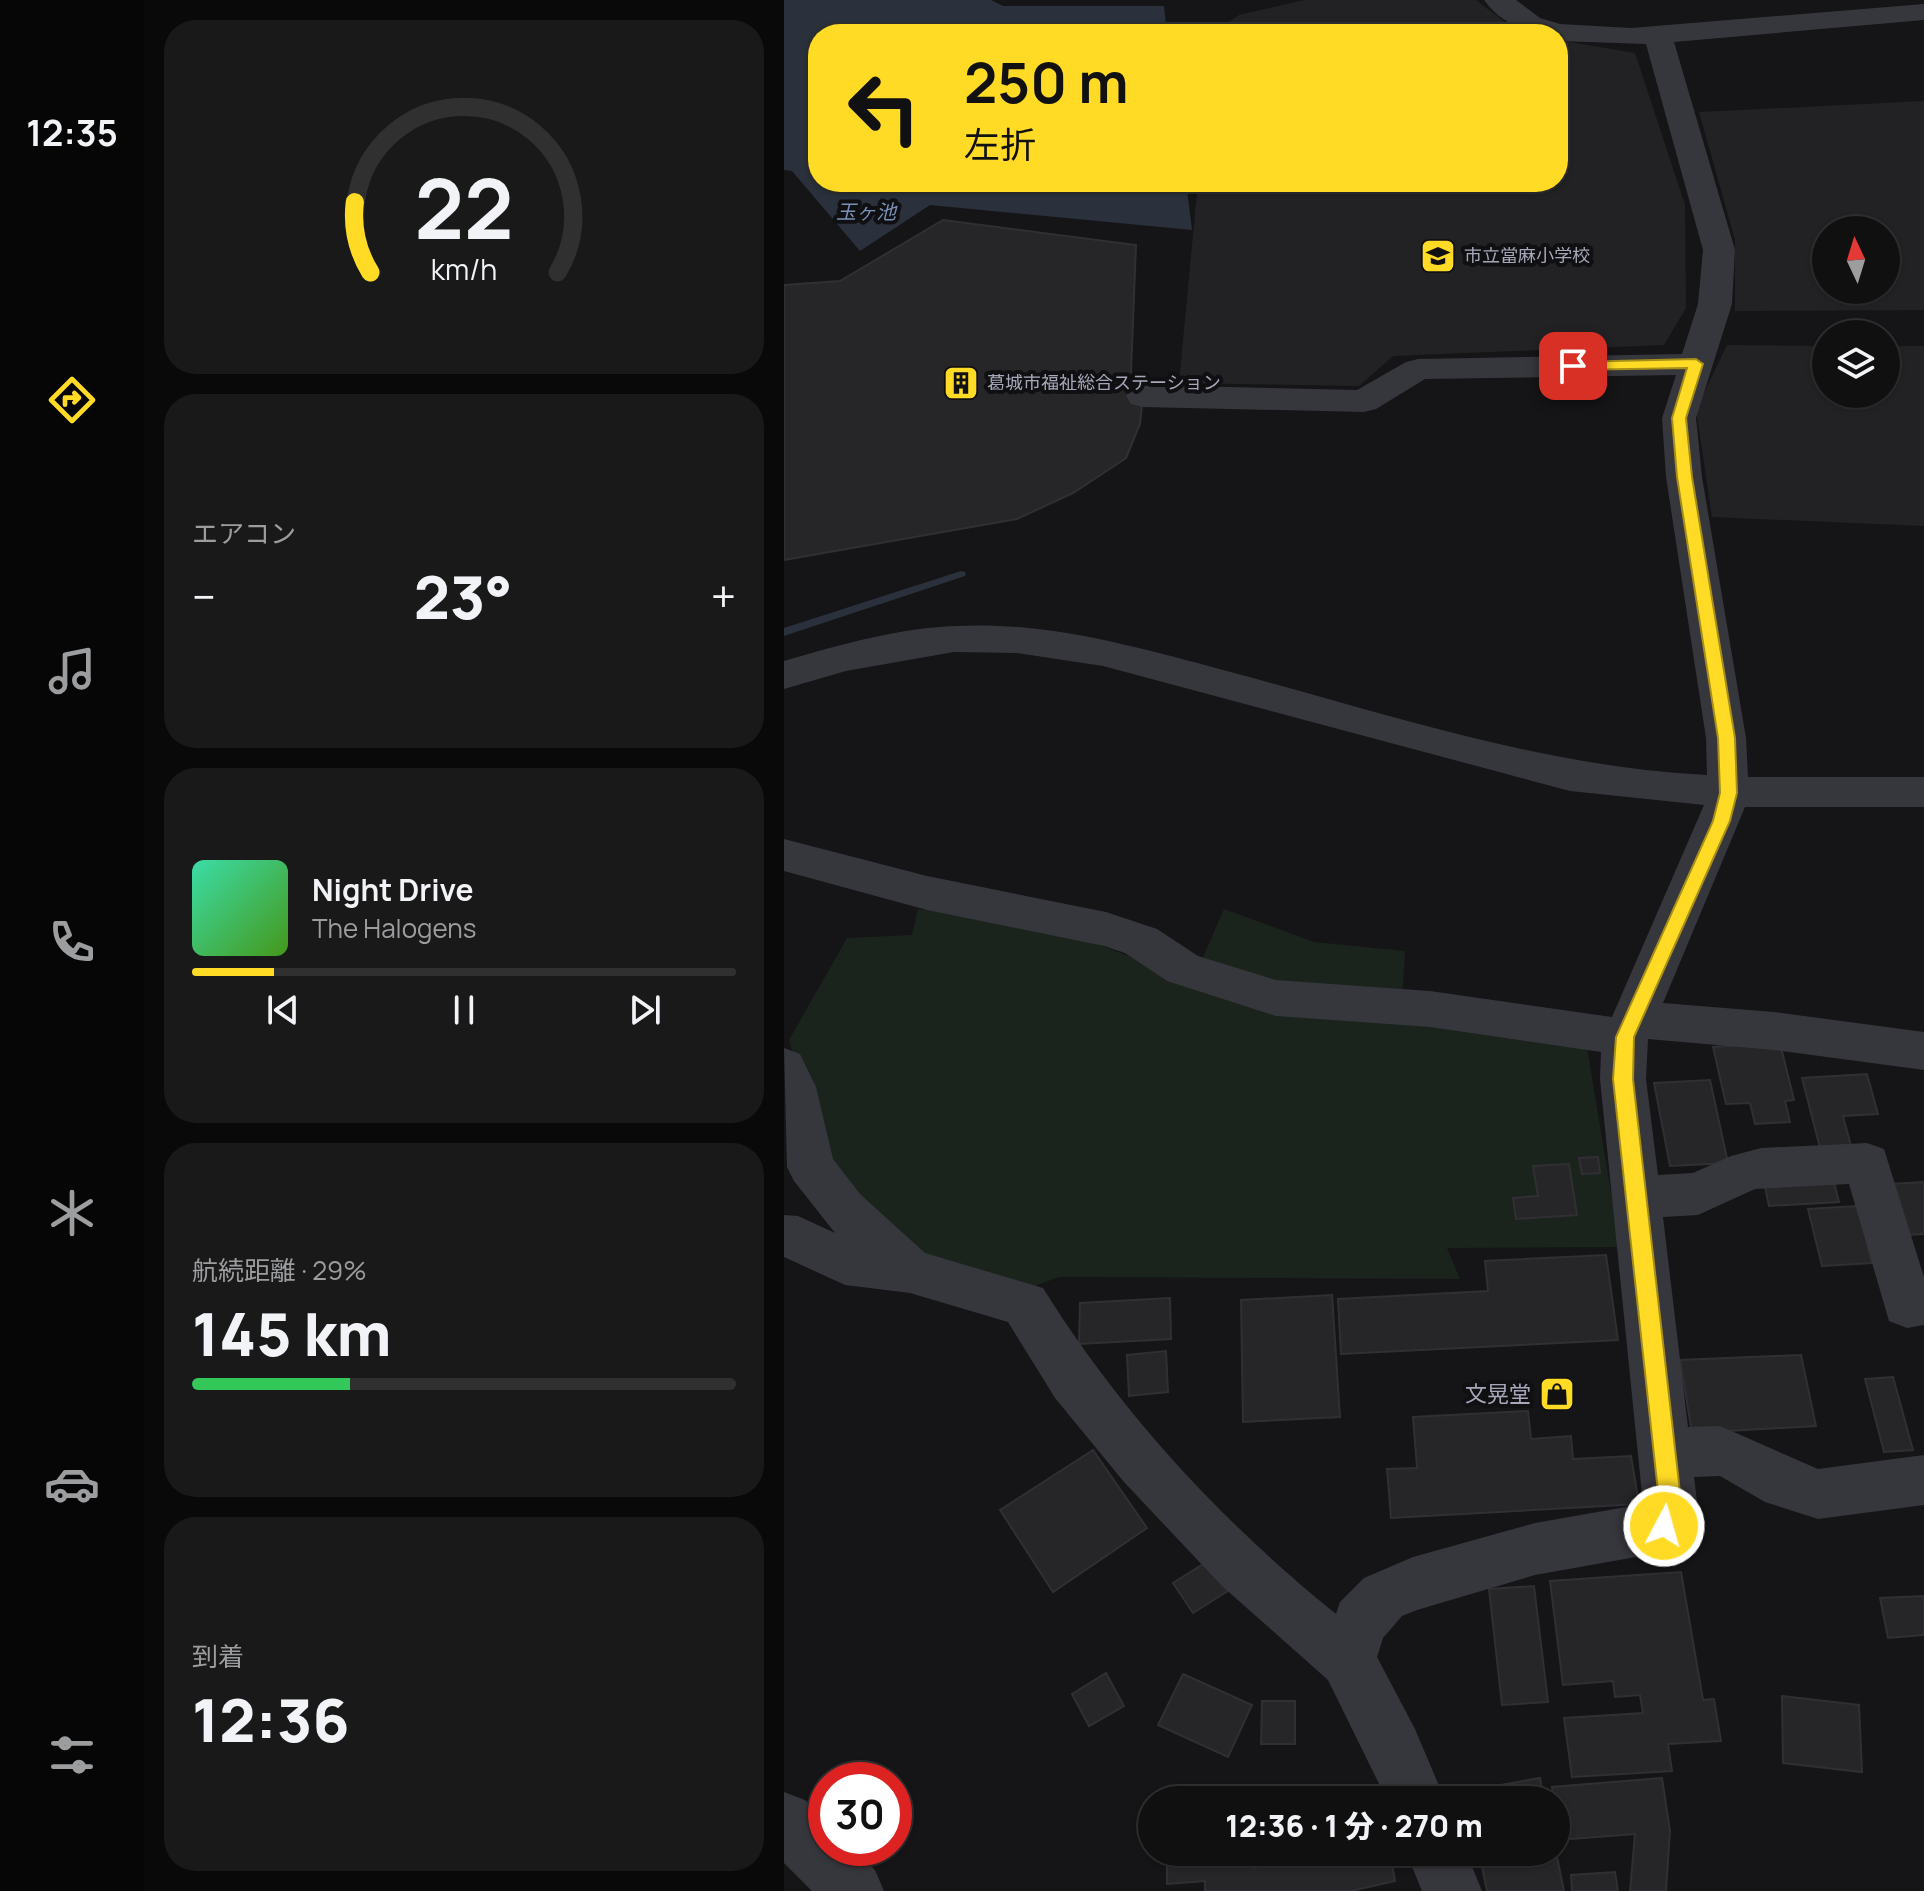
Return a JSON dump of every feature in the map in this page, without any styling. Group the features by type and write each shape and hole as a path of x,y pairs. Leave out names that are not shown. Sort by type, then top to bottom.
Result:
{"street":[{"path":"1498,0 1530,24"},
{"path":"1568,32 1924,12"},
{"path":"1348,1660 1360,1622 1383,1597 1413,1584 1535,1549 1664,1526 1670,1501 1623,1079 1629,1028 1721,821 1728,793 1726,738 1684,477 1679,418 1715,304 1719,250 1647,28"},
{"path":"1143,396 1364,401 1418,369 1696,364"},
{"path":"784,675 845,657 954,639 1017,640 1118,656 1570,776 1646,789 1728,793 1924,792"},
{"path":"784,855 927,893 1106,929 1141,941 1183,969 1276,998 1629,1028 1774,1031 1924,1051"},
{"path":"784,1067 793,1087 811,1167 843,1209 910,1271"},
{"path":"1636,1197 1698,1194 1748,1170 1761,1168 1867,1163 1907,1305 1924,1303"},
{"path":"784,1236 798,1237 845,1263 910,1271 1025,1304 1080,1390 1130,1447 1256,1584 1348,1660 1395,1749 1410,1786"},
{"path":"1664,1453 1720,1451 1748,1461 1784,1484 1818,1494 1924,1480"},
{"path":"784,1821 854,1891"},
{"path":"1442,1866 1452,1891"}],"shaded area":[{"path":"1304,0 1476,0 1508,24 1226,24 1239,15"},
{"name":"市立當麻小学校","path":"1568,42 1635,53 1685,205 1686,308 1664,345 1393,356 1359,386 1179,383 1197,192 1568,192"},
{"path":"1924,101 1924,310 1735,311 1735,240 1699,112"},
{"path":"1727,345 1812,346 1812,408 1900,408 1900,346 1924,346 1924,526 1712,517 1696,409"},
{"path":"918,909 1042,924 1132,957 1191,985 1224,909 1314,942 1405,951 1401,1019 1587,1047 1620,1247 1447,1248 1460,1279 1059,1277 1024,1290 920,1257 822,1157 789,1040 847,938 912,935"}],"water":[{"name":"玉ヶ池","path":"784,0 991,0 1003,6 1164,6 1166,24 808,24 808,190 792,171 784,170"},
{"name":"玉ヶ池","path":"810,192 1187,192 1192,230 930,205 860,251"}],"building":[{"name":"葛城市福祉総合ステーション","path":"943,220 1136,245 1131,371 1143,396 1140,424 1126,458 1073,493 1017,519 784,560 784,285 840,281"},
{"path":"1780,1043 1794,1100 1785,1101 1790,1122 1755,1124 1750,1103 1726,1104 1713,1047"},
{"path":"1867,1074 1878,1114 1843,1116 1851,1146 1820,1148 1802,1078"},
{"path":"1710,1080 1728,1163 1670,1166 1654,1083"},
{"path":"1598,1157 1600,1173 1582,1174 1579,1158"},
{"path":"1569,1164 1577,1215 1516,1219 1513,1198 1538,1196 1533,1166"},
{"path":"1833,1178 1839,1202 1769,1206 1764,1182"},
{"path":"1924,1182 1924,1234 1904,1235 1890,1184"},
{"path":"1858,1206 1872,1263 1822,1266 1808,1209"},
{"path":"1606,1255 1618,1340 1341,1354 1338,1299 1488,1291 1485,1261"},
{"path":"1332,1295 1340,1417 1243,1422 1241,1300"},
{"path":"1170,1298 1171,1339 1079,1344 1080,1303"},
{"path":"1166,1351 1168,1392 1129,1396 1127,1355"},
{"path":"1801,1355 1816,1426 1692,1433 1680,1360"},
{"path":"1893,1377 1913,1450 1884,1452 1865,1379"},
{"path":"1528,1411 1531,1439 1571,1436 1573,1459 1631,1456 1639,1504 1391,1518 1387,1469 1417,1468 1413,1417"},
{"path":"1093,1450 1147,1528 1053,1592 1000,1510"},
{"path":"1211,1559 1231,1589 1193,1613 1173,1583"},
{"path":"1681,1572 1703,1700 1714,1699 1721,1741 1668,1744 1672,1771 1572,1777 1564,1718 1643,1713 1640,1695 1615,1697 1613,1681 1563,1685 1550,1581"},
{"path":"1534,1586 1548,1702 1502,1705 1489,1589"},
{"path":"1924,1596 1924,1635 1888,1638 1880,1598"},
{"path":"1106,1673 1124,1706 1089,1726 1072,1694"},
{"path":"1183,1674 1252,1705 1228,1757 1158,1725"},
{"path":"1782,1696 1859,1705 1862,1772 1783,1763"},
{"path":"1262,1701 1295,1701 1295,1744 1261,1744"},
{"path":"1540,1778 1541,1786 1495,1786"},
{"path":"1662,1778 1670,1831 1666,1891 1630,1891 1635,1834 1570,1839 1570,1786 1564,1786"},
{"path":"1167,1866 1392,1866 1395,1881 1351,1891 1205,1891 1205,1881 1167,1884"},
{"path":"1482,1866 1559,1866 1564,1891 1487,1891"},
{"path":"1615,1872 1618,1891 1572,1891 1571,1875"}],"waterway":[{"path":"784,632 961,574"}],"place":[{"name":"市立當麻小学校","path":"1438,256"},
{"name":"葛城市福祉総合ステーション","path":"961,383"},
{"name":"文晃堂","path":"1557,1394"}],"route":[{"path":"1573,366 1696,364 1679,418 1684,477 1726,738 1728,793 1721,821 1625,1037 1623,1079 1670,1501 1664,1526"}]}
